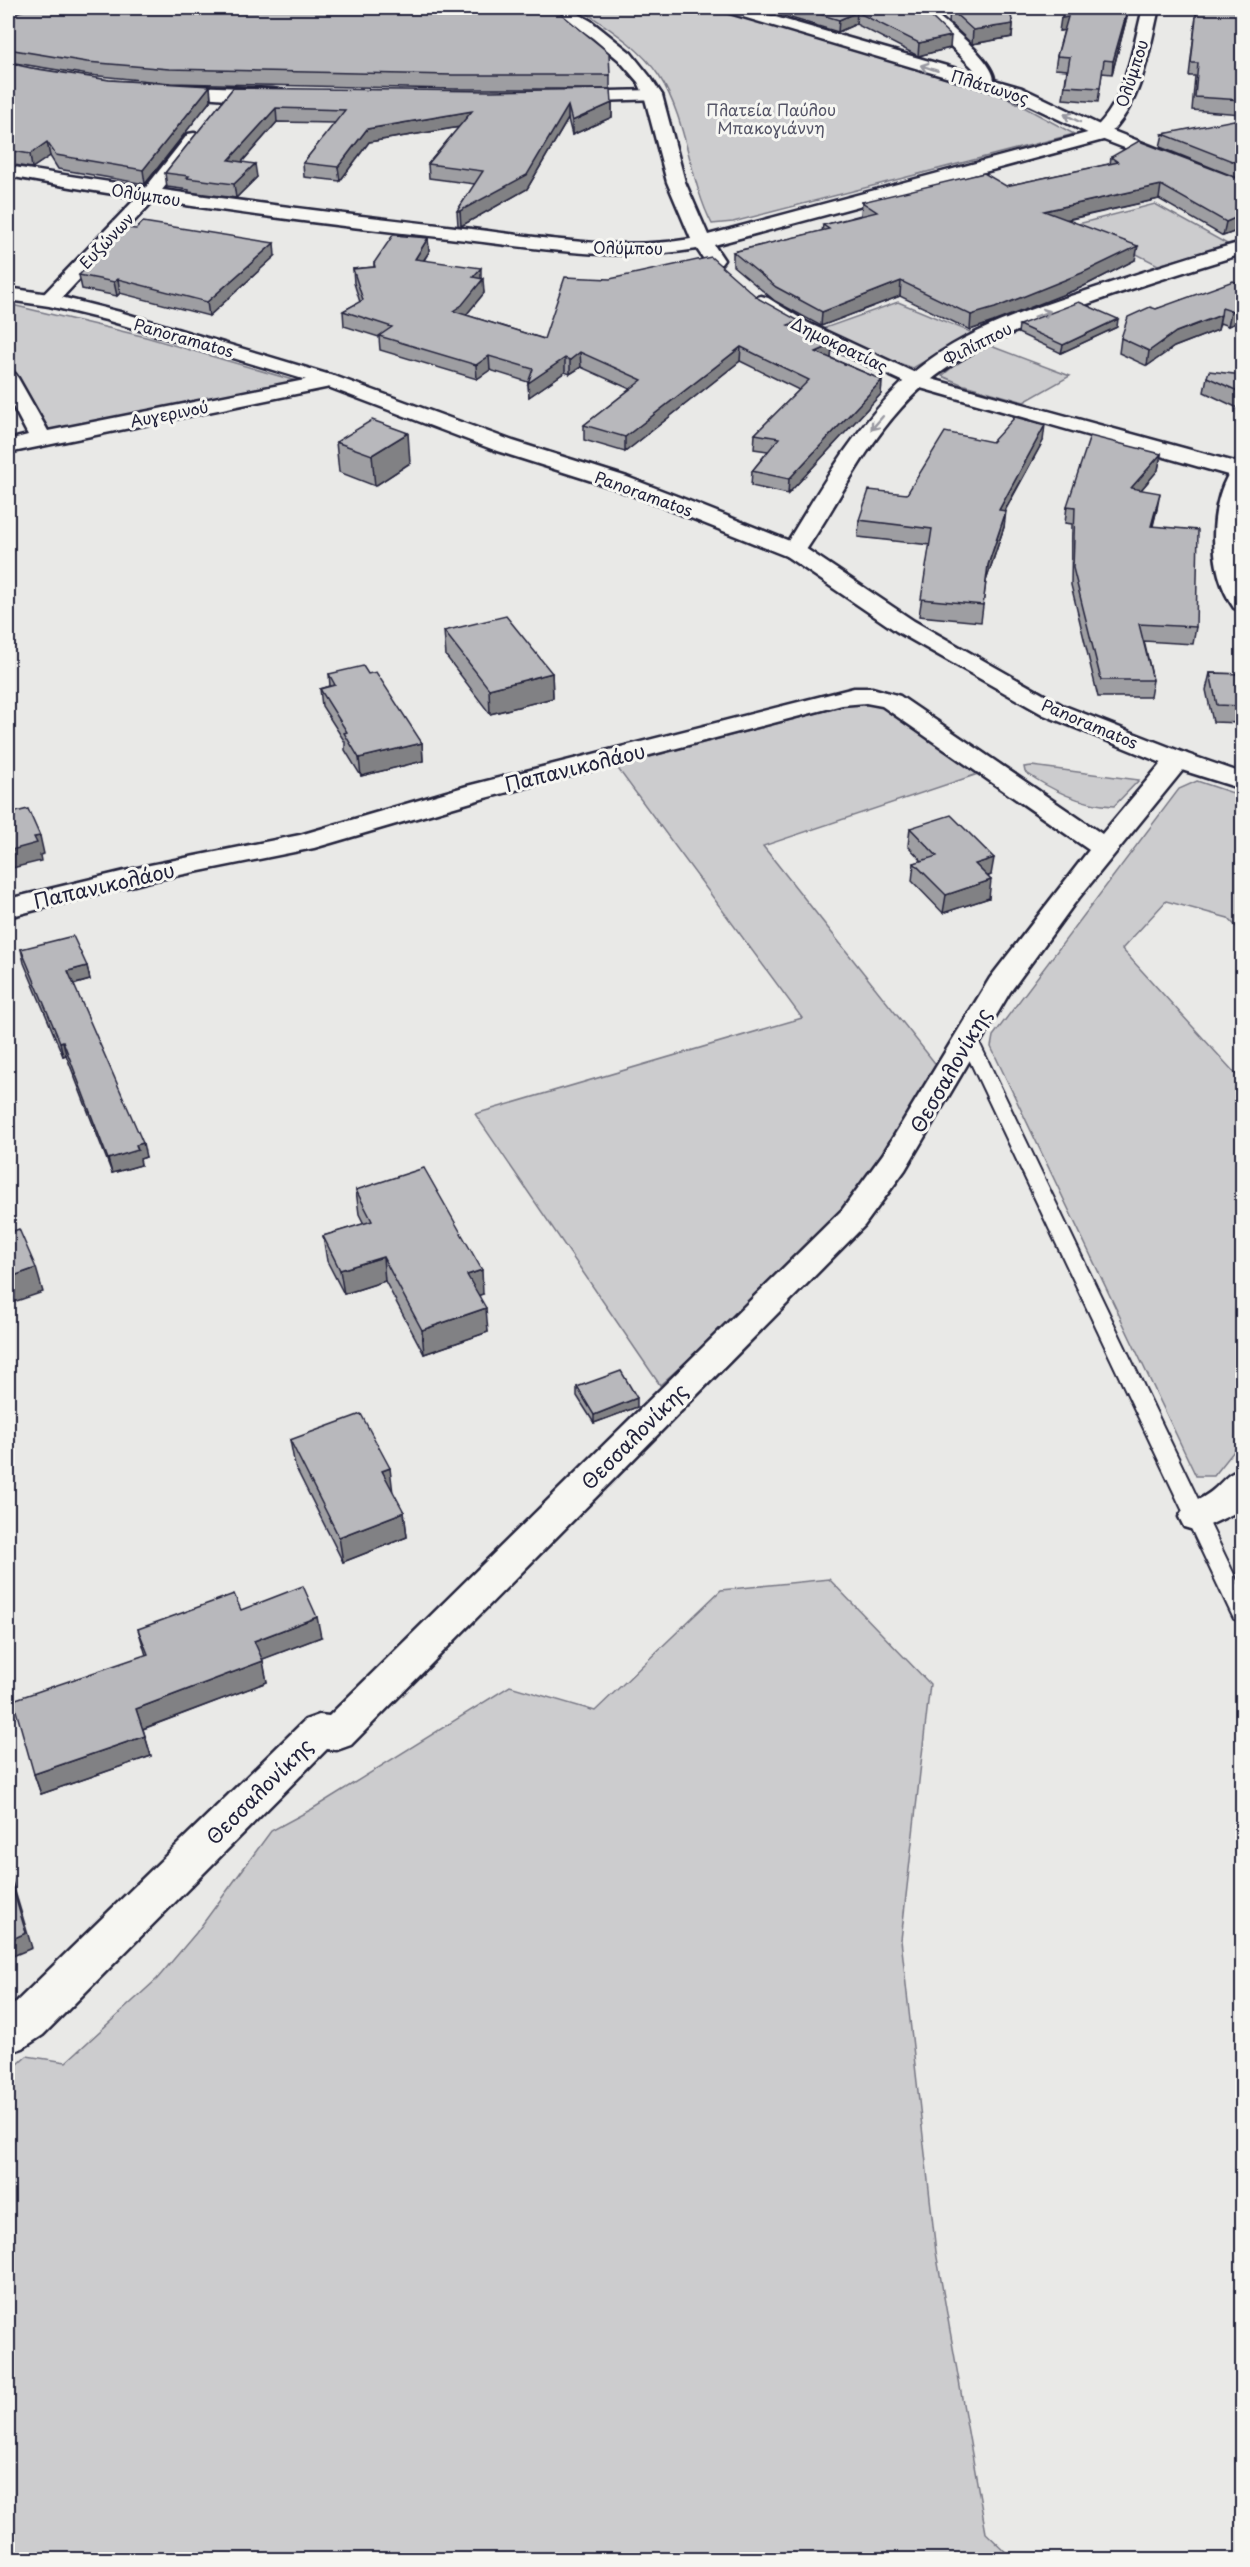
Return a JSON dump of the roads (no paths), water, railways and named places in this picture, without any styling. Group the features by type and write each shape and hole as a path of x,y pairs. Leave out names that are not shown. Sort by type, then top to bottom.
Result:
{"street":[{"path":"8,14 31,8"},
{"path":"558,8 592,30 643,78 653,95 684,202 701,243 726,274"},
{"name":"Πλάτωνος","path":"729,8 830,36 1038,101 1102,133 1242,188"},
{"path":"920,8 978,63 986,73 986,83"},
{"name":"Ολύμπου","path":"8,171 149,195 556,244 643,250 701,243 827,207 1079,143 1102,133 1117,114 1129,89 1151,8"},
{"path":"146,89 228,94 296,94"},
{"name":"Ευζώνων","path":"49,300 149,195 228,94"},
{"path":"547,97 653,95"},
{"name":"Φιλίππου","path":"794,551 868,433 932,367 964,347 1018,322 1102,292 1242,248"},
{"name":"Δημοκρατίας","path":"744,290 801,327 917,381 1242,472"},
{"name":"Panoramatos","path":"8,294 49,300 112,316 330,381 505,446 619,482 794,551 905,626 1053,710 1178,760 1242,781"},
{"path":"8,378 41,439"},
{"name":"Αυγερινού","path":"8,446 330,381"},
{"path":"1242,472 1228,501 1227,538 1233,588 1242,603"},
{"name":"Παπανικολάου","path":"8,908 150,873 304,842 476,792 863,695 879,696 891,700 1103,847"},
{"name":"Θεσσαλονίκης","path":"8,2033 28,2021 319,1732 337,1733 825,1248 858,1212 886,1176 1000,985 1103,847 1178,760"},
{"path":"1197,1517 1224,1502 1242,1483"}],"lane":[{"path":"968,1038 1242,1613"}],"park label":[{"name":"Πλατεία Παύλου Μπακογιάννη","path":"771,118"}]}
